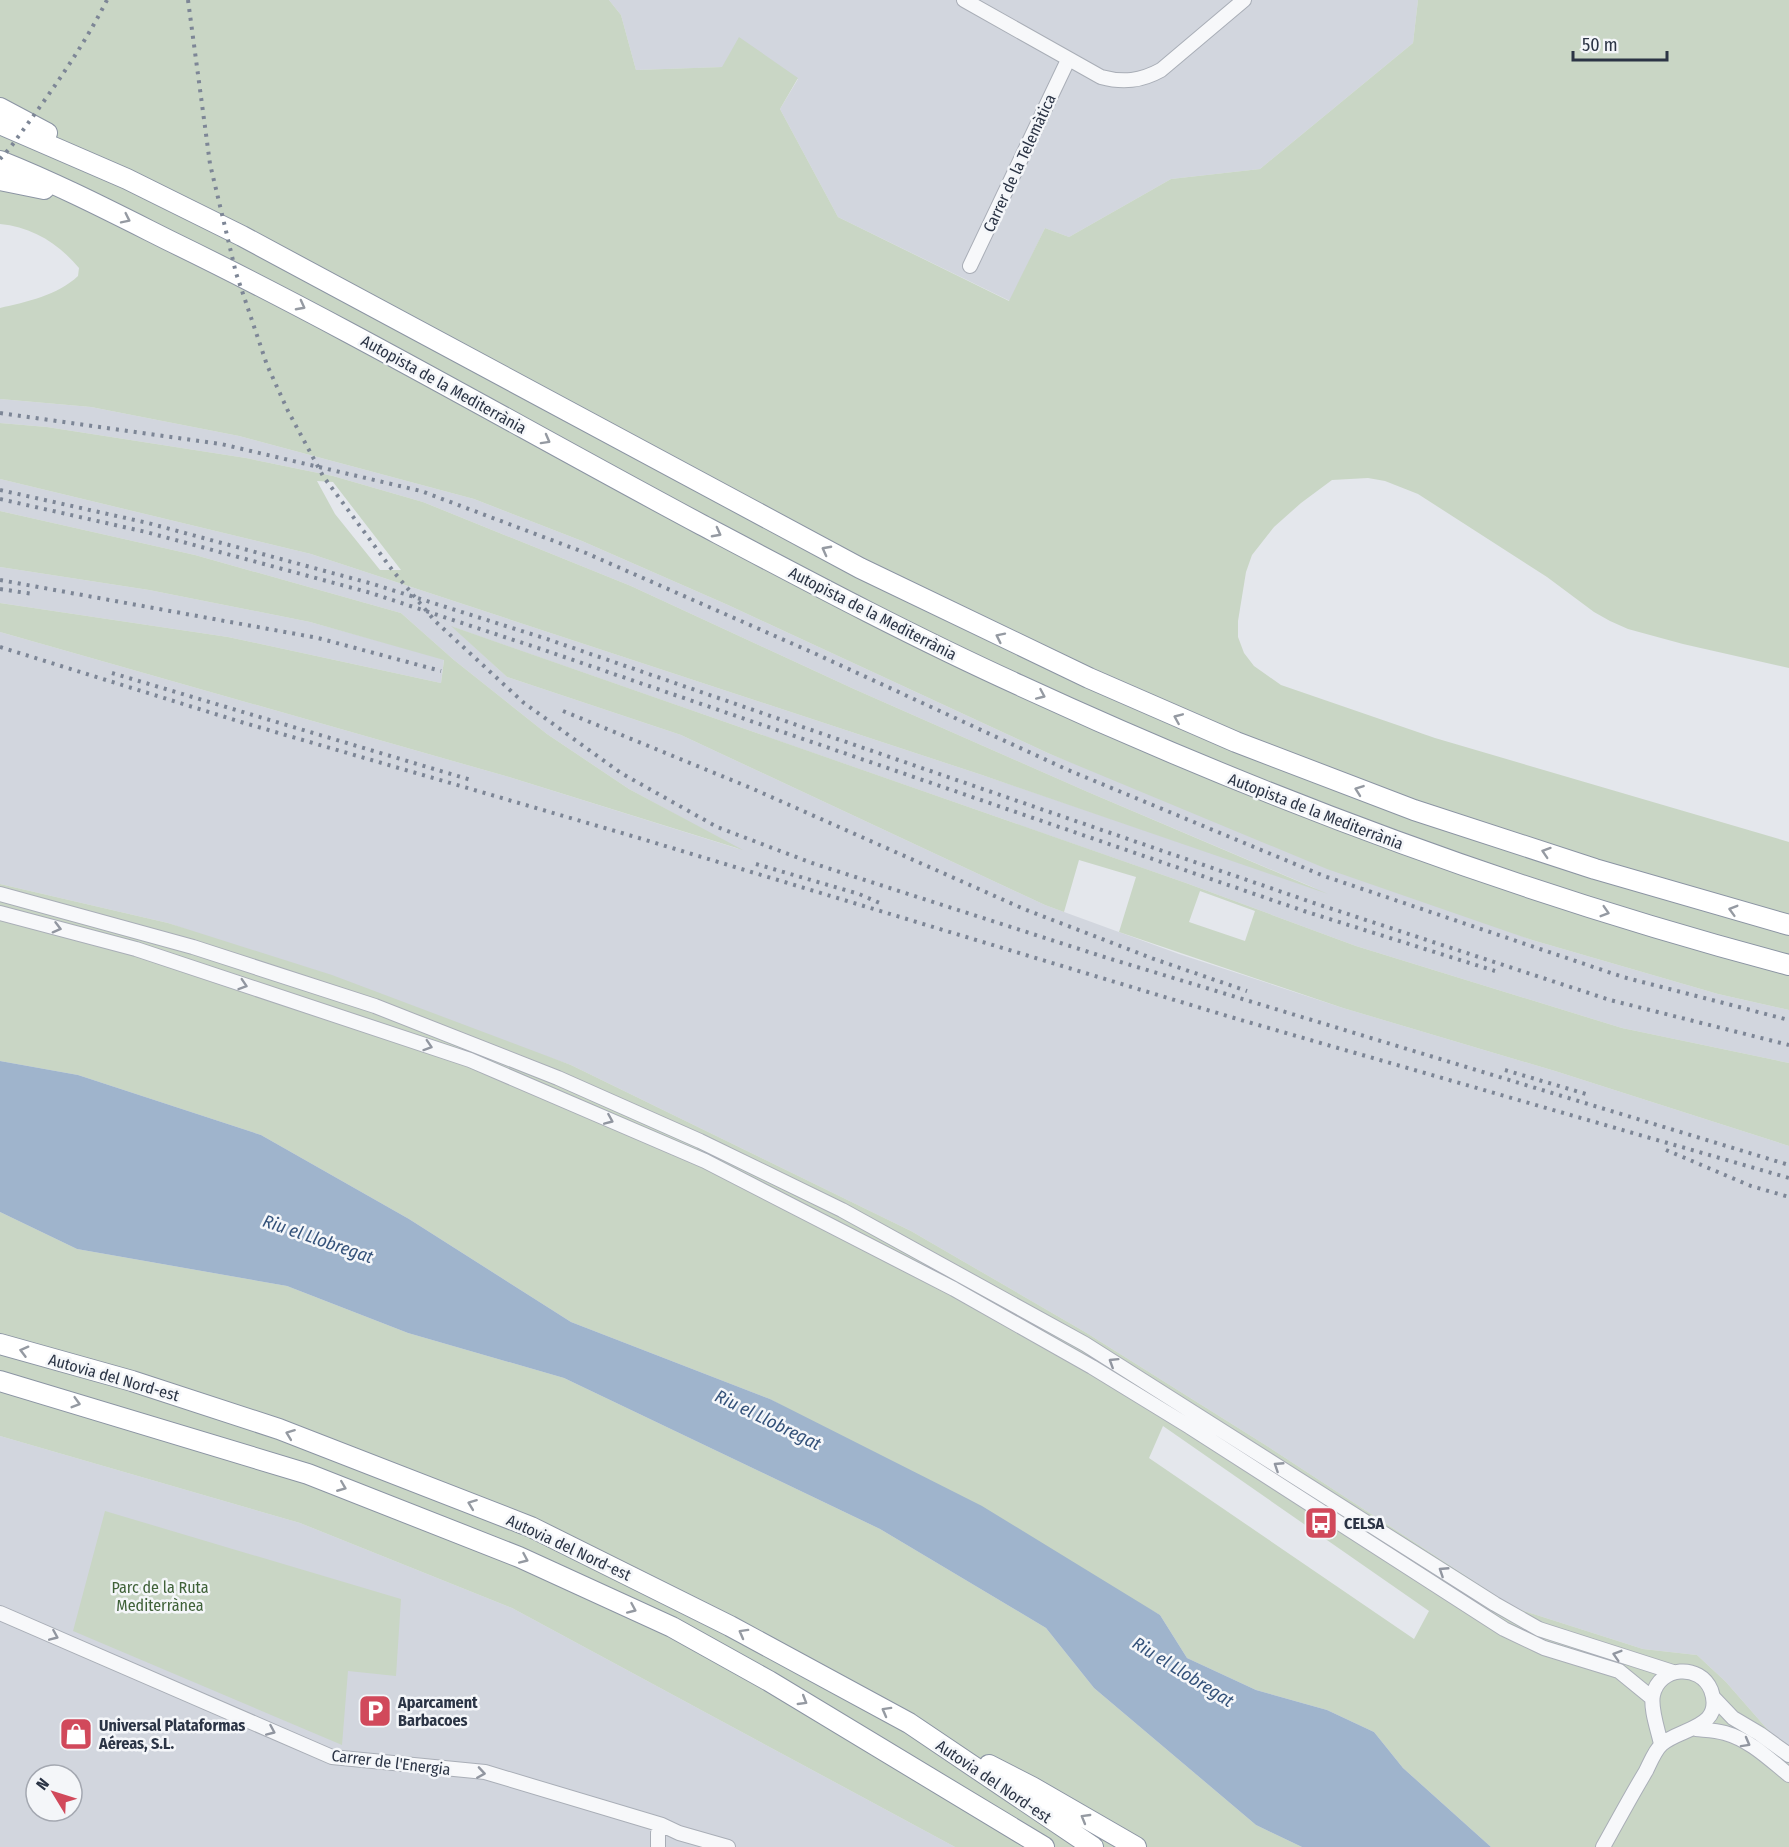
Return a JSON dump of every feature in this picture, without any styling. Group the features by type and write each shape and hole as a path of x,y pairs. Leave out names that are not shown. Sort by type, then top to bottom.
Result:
{"highway":[{"path":"0,108 19,116 127,179"},
{"name":"Autopista de la Mediterrània","path":"0,124 127,179 242,236 860,568 1079,674 1236,742 1414,810 1616,875 1789,925"},
{"name":"Autopista de la Mediterrània","path":"0,161 73,194 303,307 854,605 1096,720 1261,790 1430,854 1598,910 1789,965"},
{"path":"0,180 73,194"},
{"name":"Autovia del Nord-est","path":"0,1344 132,1381 279,1429 531,1527 730,1626 909,1723 1093,1847"},
{"name":"Autovia del Nord-est","path":"0,1381 308,1474 519,1557 672,1627 769,1681 1044,1847"},
{"path":"909,1723 1032,1787 1136,1847"},
{"path":"957,1793 1020,1847"}],"street":[{"path":"964,0 1068,60 1114,81 1150,76 1170,63 1244,0"},
{"name":"Carrer de la Telemàtica","path":"970,266 1068,60"},
{"path":"0,894 193,947 375,1006 558,1078 700,1141 842,1210 1085,1344 1495,1604 1539,1629 1673,1672 1691,1672 1699,1675 1706,1681 1713,1697 1733,1718 1789,1755"},
{"path":"0,913 136,949 470,1060 705,1161 954,1289 1092,1367 1190,1427 1504,1629 1544,1648 1619,1671 1652,1698"},
{"name":"Carrer de l'Energia","path":"0,1613 332,1757 485,1773 662,1825 679,1833 728,1847"},
{"path":"1661,1744 1652,1698 1657,1685 1673,1672"},
{"path":"1603,1847 1661,1744 1690,1730 1709,1716 1713,1697"},
{"path":"1655,1715 1667,1728 1725,1733 1746,1742 1766,1755 1789,1775"},
{"path":"658,1847 658,1833 662,1825"}],"shaded area":[{"path":"609,0 1418,0 1413,43 1260,169 1171,179 1069,237 1045,228 1010,301 838,217 780,109 798,79 723,67 636,70 621,15"},
{"path":"0,399 91,407 239,436 474,499 582,541 728,605 1050,754 1532,940 1718,994 1789,1010 1789,1063 1622,1028 1356,946 1186,883 453,627 507,677 681,735 1045,905 1179,954 1343,1008 1555,1071 1789,1146 1789,1754 1726,1682 1697,1655 1643,1649 1515,1608 1267,1446 1085,1332 911,1231 571,1065 168,923 0,884 0,632 509,777 739,849 629,789 547,734 454,660 401,613 195,555 0,511 0,479 311,554 982,775 1317,889 854,689 631,586 423,502 333,476 246,458 47,427 0,423"},
{"path":"0,567 149,590 310,622 444,659 441,683 228,637 0,603"},
{"path":"0,1436 300,1523 512,1608 955,1847 0,1847"}],"green space":[{"path":"0,0 609,0 621,15 636,70 722,67 739,37 798,78 780,109 838,217 1009,301 1045,228 1069,237 1171,179 1260,169 1413,43 1418,0 1789,0 1789,668 1683,644 1628,629 1610,621 1547,577 1418,494 1385,481 1368,478 1332,480 1274,527 1252,555 1246,572 1238,621 1238,637 1244,653 1254,666 1281,685 1435,738 1789,842 1789,1010 1718,994 1532,940 1327,869 1050,754 728,605 582,541 474,499 239,436 91,407 0,399 0,308 41,297 61,288 78,276 79,268 62,251 44,238 23,229 0,224"},
{"path":"0,423 47,427 246,458 333,476 423,502 631,586 854,689 1328,894 982,775 311,554 0,479","holes":["317,481 333,482 401,570 380,570 335,514"]},
{"path":"0,511 195,555 401,613 454,660 547,734 629,789 743,850 509,777 0,632 0,603 228,637 441,683 444,660 310,622 149,590 0,567"},
{"path":"451,626 1186,883 1356,946 1622,1028 1789,1063 1789,1146 1555,1071 1343,1008 1119,932 1136,877 1079,860 1064,912 681,735 507,677","holes":["1200,891 1255,911 1245,941 1189,922"]},
{"path":"0,884 168,923 332,975 571,1065 911,1231 1085,1332 1267,1446 1515,1608 1643,1649 1697,1655 1726,1682 1789,1754 1789,1847 1491,1847 1403,1768 1374,1732 1327,1710 1256,1690 1187,1658 1160,1615 770,1399 571,1322 409,1219 261,1135 78,1075 0,1061","holes":["1163,1426 1429,1611 1414,1639 1149,1458"]},
{"path":"0,1212 77,1249 287,1286 408,1333 564,1378 880,1529 1046,1628 1094,1688 1256,1825 1302,1847 955,1847 512,1608 300,1523 0,1436"},
{"name":"Parc de la Ruta Mediterrànea","path":"105,1511 401,1599 396,1676 348,1671 342,1745 73,1631"}],"water":[{"name":"Riu el Llobregat","path":"0,1061 78,1075 261,1135 409,1219 571,1322 770,1399 982,1506 1160,1615 1187,1658 1256,1690 1327,1710 1374,1732 1403,1768 1491,1847 1302,1847 1256,1825 1094,1688 1046,1628 880,1529 564,1378 408,1333 287,1286 77,1249 0,1212"}],"railway":[{"path":"0,159 62,76 107,0"},
{"path":"188,0 210,164 236,273 267,365 288,411 323,476 393,571 435,621 524,703 621,773 717,827 812,863 1101,956 1789,1165"},
{"path":"0,413 221,444 421,491 586,553 816,654 1068,770 1324,876 1623,977 1789,1020"},
{"path":"0,490 148,523 373,584 547,639 1311,902 1610,1000 1789,1045"},
{"path":"0,499 146,532 371,593 544,650 1304,911 1495,971"},
{"path":"0,580 318,638 441,671"},
{"path":"0,589 33,594"},
{"path":"0,647 241,722 639,838 1234,1018 1789,1178"},
{"path":"112,673 471,780"},
{"path":"563,711 751,788 1024,909 1154,959 1247,991"},
{"path":"756,864 859,894 882,904"},
{"path":"1505,1070 1586,1094"},
{"path":"1666,1150 1751,1186 1789,1197"}],"place":[{"name":"CELSA","path":"1321,1523"},
{"name":"Aparcament Barbacoes","path":"375,1711"},
{"name":"Universal Plataformas Aéreas, S.L.","path":"76,1734"}]}
